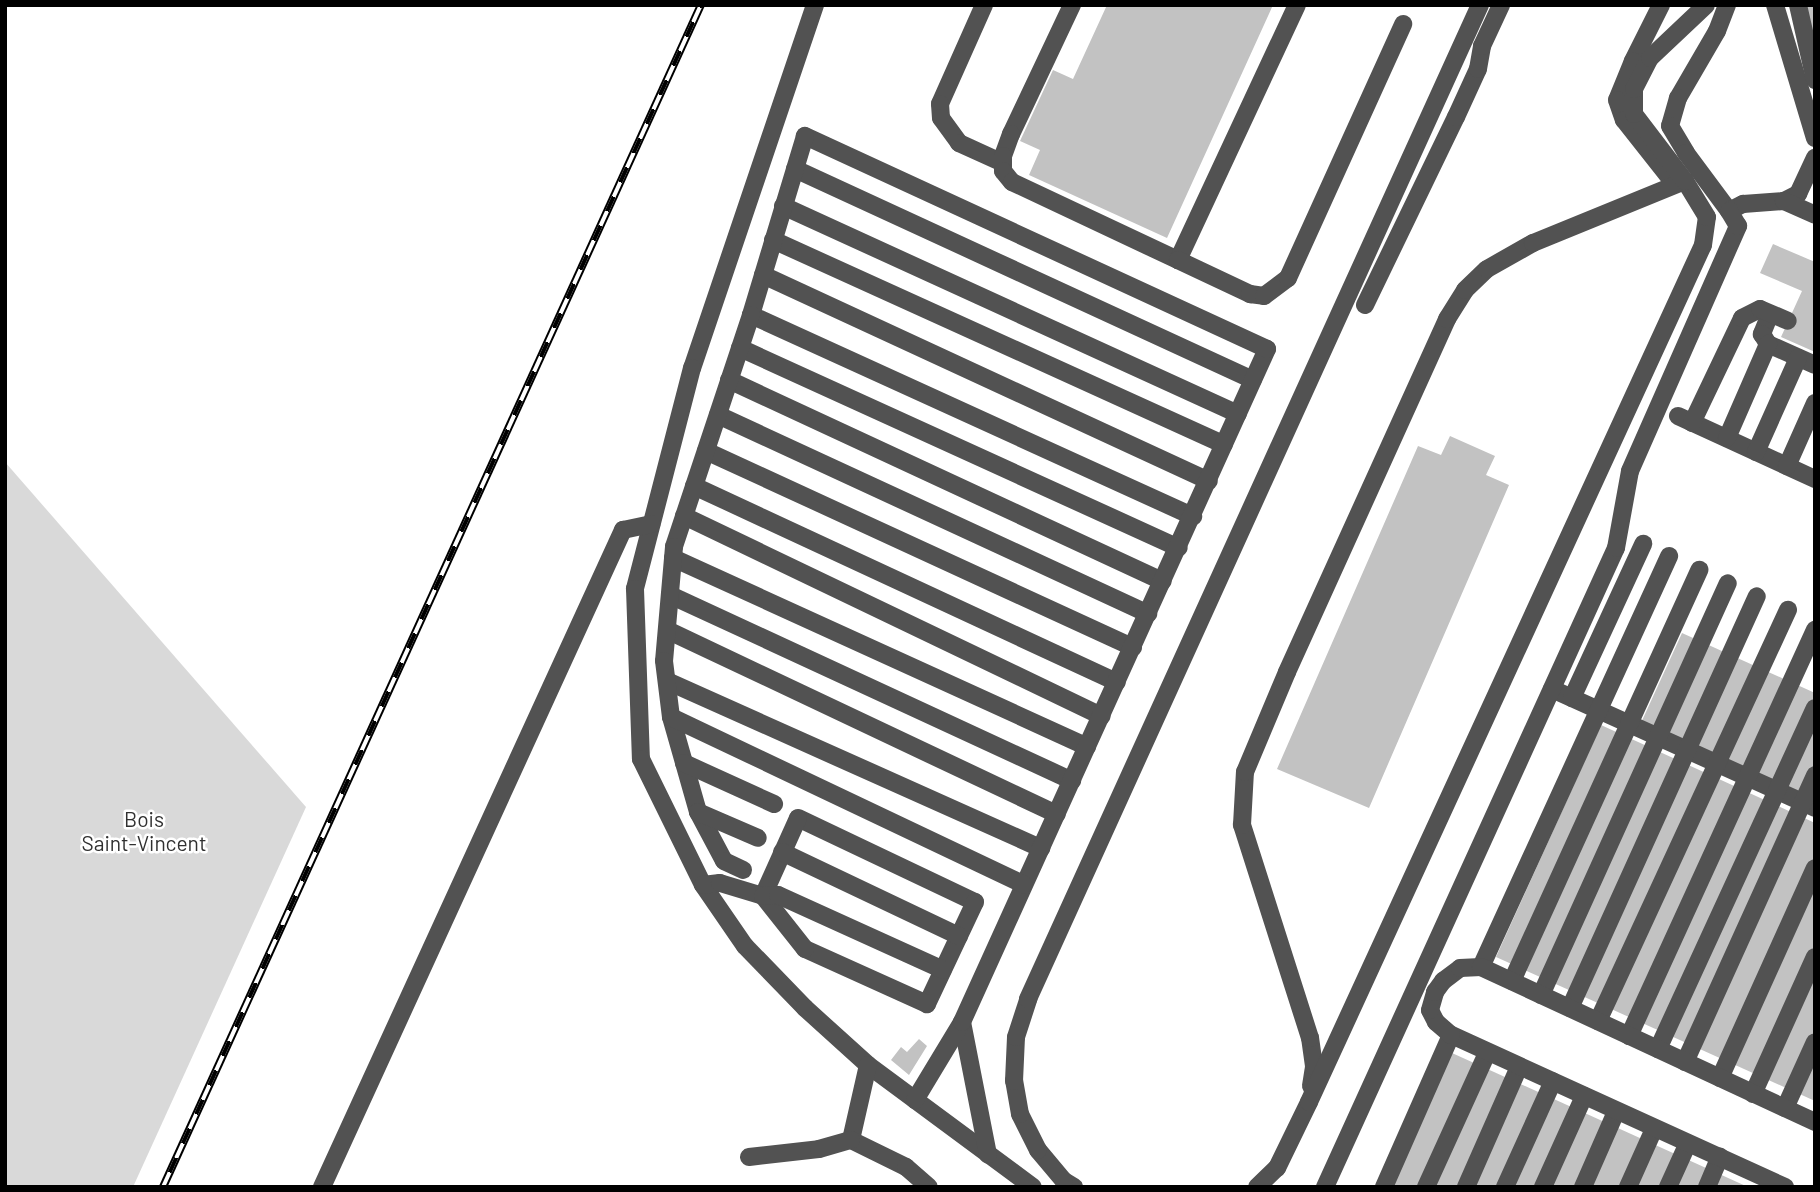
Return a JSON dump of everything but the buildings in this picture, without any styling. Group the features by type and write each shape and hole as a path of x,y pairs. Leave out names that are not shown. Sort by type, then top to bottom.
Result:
{"lane":[{"path":"815,5 692,368 635,589 640,760 703,885 745,946 805,1008 868,1065 1033,1187"},
{"path":"984,5 940,104 941,118 959,143 1003,163"},
{"path":"1072,5 1011,134 1003,171 1012,182 1250,294 1264,296 1289,278 1403,24"},
{"path":"1178,260 1297,5"},
{"path":"1074,1187 1064,1181 1038,1150 1020,1114 1014,1081 1016,1037 1024,1012 1480,5"},
{"path":"1365,305 1478,69 1482,46 1501,5"},
{"path":"1257,1187 1277,1168 1309,1102 1703,246 1707,217 1624,120 1617,100 1661,5"},
{"path":"1680,183 1634,114 1633,89 1650,58 1706,5"},
{"path":"1325,1187 1616,548 1630,471 1738,226 1670,126 1678,98 1717,31 1727,5"},
{"path":"1775,5 1815,138"},
{"path":"1798,5 1815,80"},
{"path":"743,870 724,861 698,811 671,716 664,661 673,558 684,516 751,314 805,136 1267,349 962,1022 915,1100"},
{"path":"1729,211 1743,204 1784,201 1798,194 1815,158"},
{"path":"795,169 1253,380"},
{"path":"1309,1102 1314,1066 1310,1038 1242,825 1245,772 1287,671 1447,318 1465,290 1486,269 1533,243 1680,183"},
{"path":"1784,201 1815,215"},
{"path":"783,206 1238,414"},
{"path":"773,240 1224,445"},
{"path":"763,275 1209,481"},
{"path":"1788,321 1760,309 1742,318 1685,419 1815,479"},
{"path":"751,314 1193,516"},
{"path":"1770,314 1762,334 1768,344 1815,365"},
{"path":"1727,439 1768,344"},
{"path":"740,348 1179,548"},
{"path":"1756,452 1798,358"},
{"path":"729,380 1163,581"},
{"path":"1787,466 1815,403"},
{"path":"718,415 1148,614"},
{"path":"706,451 1133,647"},
{"path":"694,486 1117,682"},
{"path":"684,516 1102,716"},
{"path":"322,1187 623,530 651,524"},
{"path":"1572,698 1643,544"},
{"path":"1481,967 1669,556"},
{"path":"673,558 1087,747"},
{"path":"1512,981 1699,570"},
{"path":"1541,995 1728,583"},
{"path":"670,595 1072,781"},
{"path":"1570,1008 1758,596"},
{"path":"1598,1021 1788,610"},
{"path":"667,630 1056,814"},
{"path":"1629,1036 1815,630"},
{"path":"667,681 1041,848"},
{"path":"1552,689 1809,805"},
{"path":"1658,1049 1815,708"},
{"path":"671,716 1023,884"},
{"path":"684,763 774,804"},
{"path":"1685,1062 1809,805 1815,775"},
{"path":"698,811 758,838"},
{"path":"798,818 975,902 927,1004 805,949 763,895 798,818"},
{"path":"782,852 958,936"},
{"path":"1720,1078 1815,868"},
{"path":"703,885 720,883 763,895 778,895 943,970"},
{"path":"1753,1094 1815,957"},
{"path":"1784,1187 1750,1180 1720,1157 1451,1035 1436,1022 1430,1010 1435,992 1443,981 1460,968 1481,967 1815,1122"},
{"path":"962,1022 988,1154"},
{"path":"1384,1187 1451,1035"},
{"path":"1785,1108 1815,1042"},
{"path":"1426,1187 1488,1053"},
{"path":"851,1140 868,1065"},
{"path":"1466,1187 1519,1067"},
{"path":"1505,1187 1553,1081"},
{"path":"1543,1187 1584,1096"},
{"path":"1583,1187 1616,1112"},
{"path":"1628,1187 1654,1129"},
{"path":"749,1157 820,1149 851,1140 906,1167 929,1187"},
{"path":"1668,1187 1688,1143"},
{"path":"1707,1187 1720,1157"}],"green space":[{"name":"Bois Saint-Vincent","path":"5,462 306,807 133,1187 5,1187"}],"railway":[{"path":"163,1187 701,5"}]}
